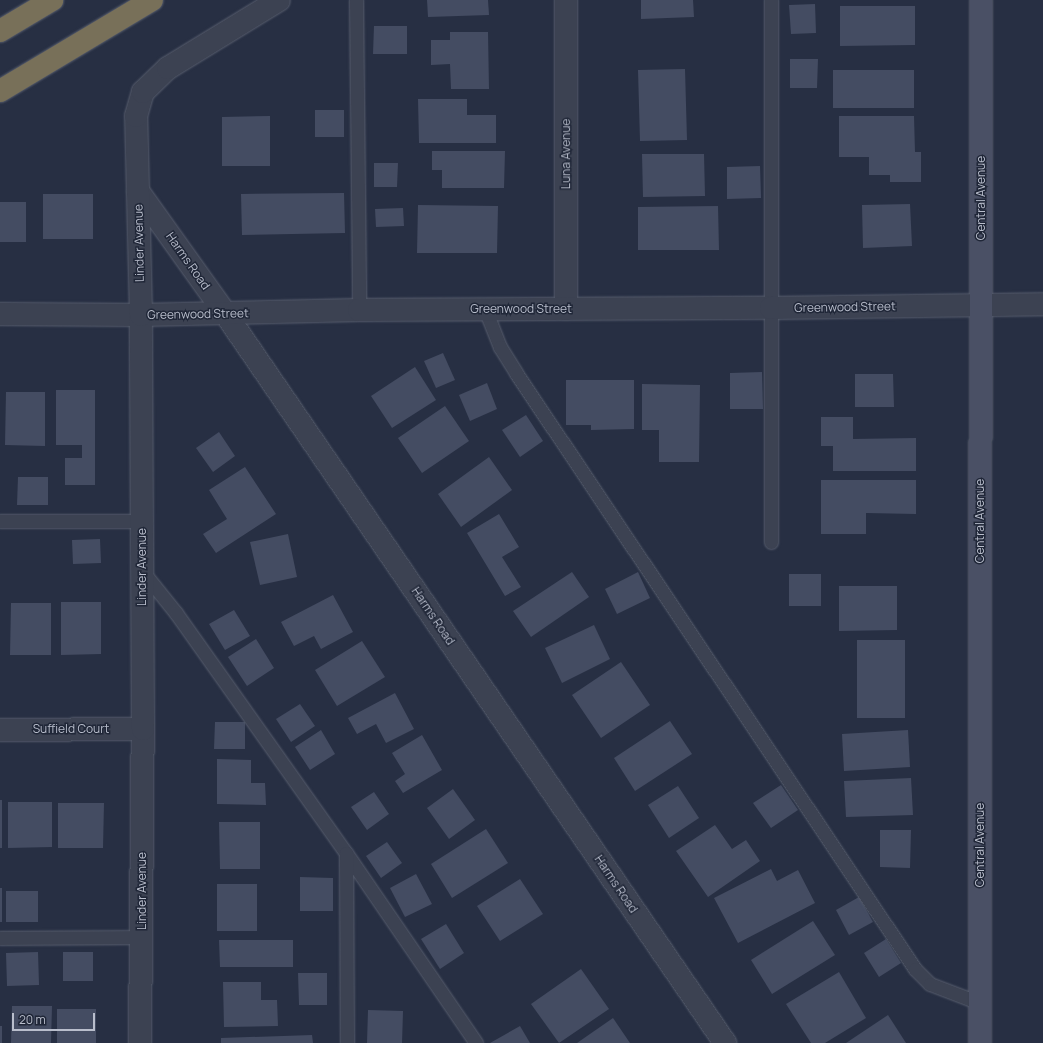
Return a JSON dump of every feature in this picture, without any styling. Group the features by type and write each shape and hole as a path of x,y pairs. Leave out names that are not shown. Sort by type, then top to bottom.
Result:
{"highway":[{"path":"0,31 52,0"},
{"path":"0,91 152,0"}],"main road":[{"name":"Central Avenue","path":"980,1043 981,0"}],"street":[{"name":"Linder Avenue","path":"140,1043 142,937 143,572 136,116 143,92 168,68 279,0"},
{"name":"Luna Avenue","path":"566,0 566,308"},
{"name":"Harms Road","path":"138,191 225,313 725,1043"},
{"name":"Greenwood Street","path":"0,314 140,315 359,310 771,308 1043,304"},
{"name":"Suffield Court","path":"0,730 143,729"}],"lane":[{"path":"356,0 359,310"},
{"path":"771,0 771,542"},
{"path":"485,309 500,348 516,374 915,969 930,984 980,1003"},
{"path":"0,521 142,521"},
{"path":"143,572 176,613 346,853 476,1043"},
{"path":"346,853 347,1043"},
{"path":"0,938 142,937"}],"building":[{"path":"427,0 488,0 489,15 428,17"},
{"path":"641,0 693,0 694,17 641,19"},
{"path":"815,4 816,33 791,34 789,5"},
{"path":"840,6 915,6 915,45 840,46"},
{"path":"374,26 407,26 407,54 373,54"},
{"path":"450,32 488,32 489,89 451,89 450,64 431,65 431,40 450,40"},
{"path":"790,59 818,59 817,88 790,88"},
{"path":"685,69 687,140 640,141 638,70"},
{"path":"833,70 914,70 914,108 833,108"},
{"path":"418,99 467,99 467,115 496,115 496,143 419,143"},
{"path":"315,110 344,110 344,137 315,137"},
{"path":"270,116 270,166 222,166 222,117"},
{"path":"839,116 914,116 915,152 921,152 921,182 890,182 890,175 869,175 869,157 839,157"},
{"path":"432,151 505,151 504,188 442,188 442,170 432,170"},
{"path":"642,154 704,154 705,196 643,197"},
{"path":"374,163 398,163 397,187 374,187"},
{"path":"760,166 761,198 727,199 727,167"},
{"path":"344,193 345,233 242,235 241,194"},
{"path":"43,194 93,194 93,239 43,239"},
{"path":"0,202 26,202 26,242 0,242"},
{"path":"910,204 912,246 863,248 862,205"},
{"path":"418,205 498,206 497,253 417,253"},
{"path":"718,206 719,250 638,250 638,207"},
{"path":"403,208 404,226 376,227 375,209"},
{"path":"443,353 455,380 436,388 424,361"},
{"path":"415,367 436,400 392,428 371,396"},
{"path":"762,372 763,409 730,409 730,373"},
{"path":"855,374 893,374 894,407 855,407"},
{"path":"566,380 634,380 634,429 591,430 591,425 566,425"},
{"path":"487,383 497,409 470,421 459,395"},
{"path":"642,384 700,385 699,462 659,462 659,430 642,430"},
{"path":"56,390 95,390 95,485 65,485 65,458 82,458 82,445 56,445"},
{"path":"6,392 45,392 45,446 5,445"},
{"path":"445,406 469,441 422,473 398,438"},
{"path":"526,415 543,441 520,457 502,430"},
{"path":"821,417 853,417 853,439 916,438 916,471 833,471 833,446 821,446"},
{"path":"219,432 235,456 213,472 196,448"},
{"path":"489,457 512,490 461,527 438,494"},
{"path":"245,467 276,514 216,553 203,534 227,519 209,490"},
{"path":"18,477 48,477 48,505 17,505"},
{"path":"821,480 916,480 916,514 866,513 866,534 821,534"},
{"path":"499,514 519,547 502,557 521,587 505,596 467,533"},
{"path":"288,534 297,577 260,585 250,542"},
{"path":"100,539 101,563 73,564 72,540"},
{"path":"572,572 589,597 531,637 513,611"},
{"path":"638,572 650,598 617,614 605,589"},
{"path":"789,574 821,574 821,606 789,606"},
{"path":"839,586 897,586 897,630 839,631"},
{"path":"333,595 353,632 321,649 314,636 294,646 281,622"},
{"path":"61,602 101,602 101,654 61,655"},
{"path":"11,603 51,603 51,655 10,655"},
{"path":"234,610 250,636 225,650 209,624"},
{"path":"594,625 610,659 562,683 545,648"},
{"path":"256,639 274,668 247,686 228,657"},
{"path":"857,640 905,640 905,718 857,718"},
{"path":"362,641 385,677 337,706 315,670"},
{"path":"621,662 650,705 601,738 572,695"},
{"path":"395,693 414,729 386,743 376,724 357,734 348,718"},
{"path":"300,704 315,726 291,742 276,719"},
{"path":"670,721 692,754 635,791 614,758"},
{"path":"215,722 245,722 245,749 214,749"},
{"path":"321,730 335,754 310,770 295,747"},
{"path":"908,730 910,767 844,771 842,734"},
{"path":"422,735 442,770 403,793 395,781 405,774 392,753"},
{"path":"217,759 251,760 251,783 265,783 266,805 217,804"},
{"path":"911,778 913,815 846,817 844,781"},
{"path":"781,785 798,810 771,828 753,803"},
{"path":"678,786 699,818 669,838 648,805"},
{"path":"453,789 475,820 449,839 427,808"},
{"path":"374,792 389,814 367,830 351,807"},
{"path":"0,800 2,800 2,848 0,848"},
{"path":"8,802 52,802 52,847 8,848"},
{"path":"58,803 104,803 103,848 58,848"},
{"path":"219,822 260,822 260,869 220,869"},
{"path":"715,825 732,849 746,840 760,861 708,897 676,851"},
{"path":"486,829 508,863 452,898 431,864"},
{"path":"880,830 911,830 910,868 880,867"},
{"path":"387,842 402,863 381,878 366,856"},
{"path":"771,869 777,881 798,870 815,903 738,943 714,898"},
{"path":"416,874 432,904 405,917 390,888"},
{"path":"300,877 333,878 333,911 300,911"},
{"path":"520,879 543,914 500,941 477,906"},
{"path":"217,884 257,884 257,931 217,931"},
{"path":"0,888 2,888 2,922 0,922"},
{"path":"6,891 38,891 38,922 6,922"},
{"path":"859,897 873,922 849,935 836,910"},
{"path":"813,921 835,955 772,994 751,960"},
{"path":"446,924 464,953 440,969 421,939"},
{"path":"886,939 901,963 879,977 864,953"},
{"path":"219,940 293,940 293,967 220,967"},
{"path":"38,952 39,985 7,986 6,953"},
{"path":"63,952 93,952 93,981 63,981"},
{"path":"581,969 609,1009 559,1043 531,1004"},
{"path":"839,972 866,1018 825,1043 811,1043 786,1004"},
{"path":"298,973 327,973 327,1005 299,1005"},
{"path":"223,982 261,982 261,1000 277,1000 278,1026 224,1027"},
{"path":"12,1006 52,1006 51,1043 11,1043"},
{"path":"57,1009 96,1009 96,1043 57,1043"},
{"path":"368,1010 403,1011 402,1043 367,1043"},
{"path":"888,1015 906,1043 846,1043"},
{"path":"613,1018 630,1043 577,1043"},
{"path":"0,1026 2,1026 2,1043 0,1043"},
{"path":"520,1026 530,1043 490,1043"},
{"path":"312,1035 313,1043 221,1043 221,1038"}]}
